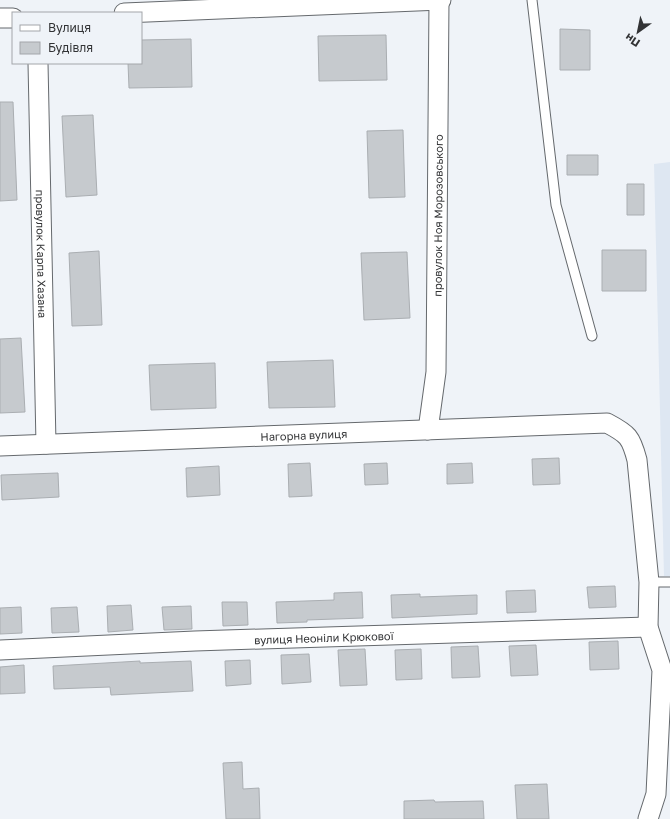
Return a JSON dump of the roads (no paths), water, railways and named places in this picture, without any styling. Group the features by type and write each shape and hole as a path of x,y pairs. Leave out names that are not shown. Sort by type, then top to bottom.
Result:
{"street":[{"path":"142,12 440,0"},
{"name":"провулок Ноя Морозовського","path":"428,430 436,372 440,0"},
{"path":"0,18 12,18"},
{"name":"провулок Карпа Хазана","path":"38,64 46,444"},
{"name":"Нагорна вулиця","path":"0,446 607,423 622,430 632,442 637,460 649,582"},
{"path":"648,819 656,794 662,670 648,627 649,582"},
{"name":"вулиця Неоніли Крюкової","path":"0,650 203,641 648,627"}],"lane":[{"path":"532,0 556,205 592,336"},
{"path":"649,582 670,582"}]}
